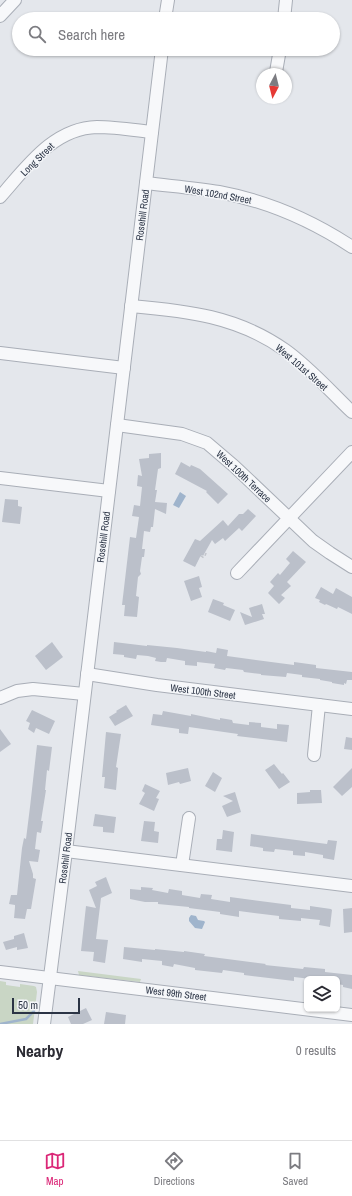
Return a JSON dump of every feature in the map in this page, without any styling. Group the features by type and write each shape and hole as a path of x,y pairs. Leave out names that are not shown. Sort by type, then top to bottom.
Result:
{"street":[{"path":"0,16 15,0"},
{"path":"167,12 168,0"},
{"path":"285,12 286,0"},
{"name":"Rosehill Road","path":"44,1024 161,56"},
{"path":"277,68 279,56"},
{"name":"Long Street","path":"0,197 38,155 47,146 60,137 83,129 96,127 152,132"},
{"name":"West 102nd Street","path":"146,183 219,192 280,208 311,222 352,247"},
{"name":"West 101st Street","path":"131,306 202,314 247,328 286,350 352,412"},
{"path":"0,353 124,368"},
{"name":"West 100th Terrace","path":"117,426 182,434 207,443 234,466 313,541 352,566"},
{"path":"237,573 352,452"},
{"path":"0,478 109,491"},
{"name":"West 100th Street","path":"87,674 158,685 352,709"},
{"path":"0,698 17,691 33,689 84,694"},
{"path":"314,755 319,705"},
{"path":"182,865 190,818"},
{"path":"66,851 352,886"},
{"name":"West 99th Street","path":"0,972 352,1015"}],"path":[{"path":"201,556 204,558 207,551"}],"green space":[{"path":"78,971 141,979 140,982 79,975"},
{"path":"0,981 6,982 6,985 20,987 20,984 36,987 37,992 33,1024 0,1024"}],"water":[{"path":"180,492 186,496 179,508 173,505"},
{"path":"191,915 196,916 198,920 205,922 202,929 195,928 189,921"}],"building":[{"path":"161,453 161,468 158,469 155,502 167,503 166,514 155,509 153,527 151,527 150,532 144,531 142,549 145,549 144,557 142,557 141,574 138,577 136,596 139,597 137,617 124,616 125,605 122,605 130,537 136,538 139,517 132,516 134,505 140,506 142,487 137,486 138,475 142,476 139,459 149,458 149,454"},
{"path":"181,462 190,467 191,465 200,469 228,494 218,504 206,492 207,491 175,474"},
{"path":"5,499 18,500 18,506 22,507 20,524 2,522"},
{"path":"248,509 256,516 242,531 239,528 225,541 223,538 215,544 212,540 195,567 183,561 195,539 200,541 223,520 228,526 239,514 243,514"},
{"path":"293,551 306,562 287,582 291,586 281,595 285,598 279,604 268,593 274,586 270,582 278,573 280,575 290,563 286,559"},
{"path":"199,576 202,587 199,588 202,597 191,601 184,581"},
{"path":"321,587 333,594 336,588 352,597 352,614 338,607 337,609 319,602 320,600 315,598"},
{"path":"213,599 224,603 223,605 235,610 230,621 208,612"},
{"path":"262,604 265,614 262,614 264,619 245,625 240,612 252,617 249,608"},
{"path":"52,642 63,657 46,670 35,656"},
{"path":"114,642 216,653 217,648 228,650 227,656 294,665 294,662 316,665 316,668 352,672 352,680 347,680 346,684 344,683 344,685 287,673 286,677 261,675 244,672 243,670 226,668 225,670 214,668 215,664 197,662 197,666 185,665 185,661 167,658 166,662 161,662 155,661 156,658 137,655 136,659 124,657 124,655 113,654"},
{"path":"126,705 133,716 115,726 109,717"},
{"path":"32,710 55,721 49,734 36,728 34,733 28,729 30,723 26,721"},
{"path":"163,711 191,716 191,714 220,720 220,718 232,720 233,723 249,725 249,722 261,723 261,727 277,729 277,724 289,725 287,742 237,736 238,734 189,727 188,734 179,733 179,729 151,725 153,714 162,715"},
{"path":"0,729 11,744 0,752"},
{"path":"106,732 121,734 116,767 118,768 116,790 104,788 105,777 102,777"},
{"path":"346,737 352,738 352,750 344,749"},
{"path":"37,745 52,747 49,771 47,770 41,833 37,832 35,849 40,850 38,862 29,861 33,878 36,879 31,909 27,909 25,919 14,918 15,905 9,904 11,895 17,895 22,848 24,838 26,839"},
{"path":"274,764 290,782 279,789 265,770"},
{"path":"188,768 191,781 168,785 166,773"},
{"path":"352,768 352,787 342,796 333,787"},
{"path":"213,772 222,778 215,792 205,786"},
{"path":"145,784 160,791 156,798 159,799 154,811 139,804 145,793 142,791"},
{"path":"310,790 321,790 322,803 297,804 297,793 310,792"},
{"path":"235,792 241,812 227,817 222,806 233,801 223,796"},
{"path":"95,814 116,817 114,833 103,832 103,827 93,826"},
{"path":"144,821 155,822 154,831 159,832 158,843 141,841"},
{"path":"223,830 234,832 232,852 216,850 217,839 222,839"},
{"path":"251,834 327,844 328,840 337,841 334,860 323,858 323,855 305,852 305,856 293,855 293,851 275,849 274,852 263,851 263,848 250,846"},
{"path":"106,877 112,893 101,898 96,939 108,940 105,963 93,961 94,952 81,951 86,906 96,908 89,890 97,886 95,882"},
{"path":"141,887 153,888 152,890 168,893 169,889 182,891 182,895 200,898 201,894 212,895 211,899 230,902 230,897 291,905 291,908 310,910 310,906 331,909 330,927 319,925 320,920 301,918 301,921 279,919 279,916 239,911 239,917 220,914 220,912 130,899 130,889 141,890"},
{"path":"352,908 352,932 344,933 343,909"},
{"path":"24,933 28,948 17,950 17,947 6,950 3,942 14,939 14,936"},
{"path":"124,947 184,951 205,954 204,956 266,964 265,965 303,969 304,967 325,969 325,972 352,975 352,989 343,987 343,985 340,984 340,976 304,976 304,978 294,977 294,981 244,975 244,973 223,970 222,973 195,970 195,968 174,964 173,967 162,965 162,961 142,959 142,962 123,959"},
{"path":"86,1008 92,1020 83,1024 71,1024 68,1017"},
{"path":"106,1012 126,1015 125,1024 104,1024"}],"waterway":[{"path":"0,1024 26,1019 34,1011"}]}
